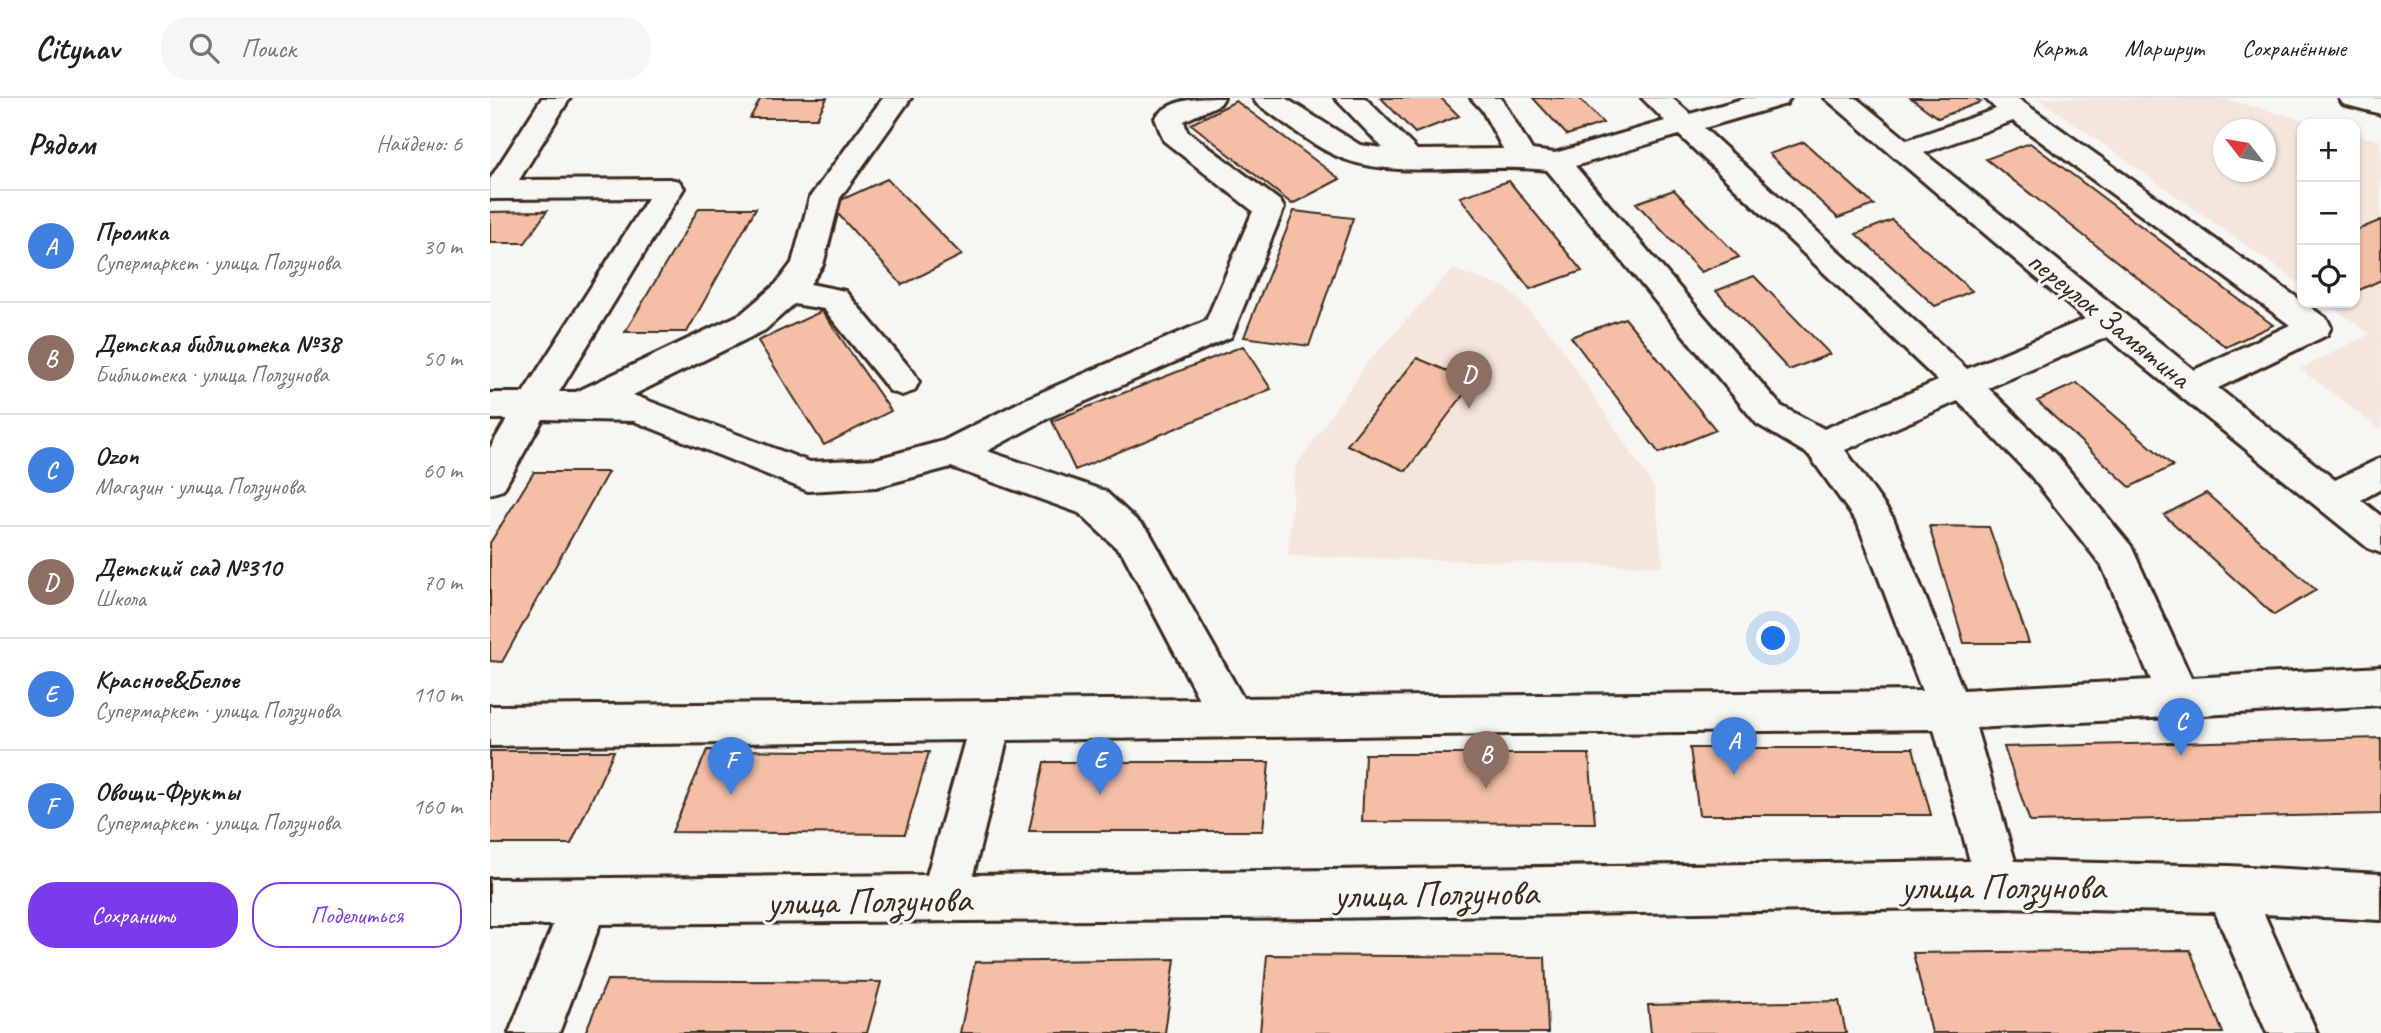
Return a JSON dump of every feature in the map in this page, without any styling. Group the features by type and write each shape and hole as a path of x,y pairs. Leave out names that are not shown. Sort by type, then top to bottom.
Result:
{"street":[{"path":"494,190 556,98"},
{"path":"582,405 753,323 787,292 807,265 825,197 897,98"},
{"path":"490,406 582,405 637,408 808,477 876,473 951,453 1038,408 1219,329 1269,208 1174,135 1168,118 1210,98"},
{"path":"1267,98 1355,154 1408,157 1521,156 1556,162 1776,98"},
{"path":"1349,98 1408,157"},
{"path":"1485,98 1494,106 1521,156"},
{"path":"1656,98 1963,385 2044,466 2117,557 2179,697"},
{"name":"переулок Замятина","path":"1839,98 2110,322 2381,537"},
{"path":"2353,98 2381,106"},
{"path":"1902,151 2008,105 2329,320 2192,386"},
{"path":"1556,162 1769,415 1822,445 1874,518 1950,710 1999,884"},
{"path":"490,480 533,405 669,188 494,190"},
{"path":"787,292 834,299 902,382"},
{"path":"1822,445 2110,322"},
{"path":"951,453 1092,502 1136,543 1231,718"},
{"path":"2332,499 2381,472"},
{"path":"490,726 1950,710 2381,686"},
{"path":"944,898 990,721"},
{"name":"улица Ползунова","path":"490,902 585,903 1999,884 2229,889 2381,897"},
{"path":"2229,889 2292,1033"},
{"path":"534,1033 585,903"}],"shaded area":[{"path":"2038,98 2220,98 2300,119 2297,119 2297,281"},
{"path":"2360,135 2381,141 2381,430 2300,369 2370,334 2334,308 2360,308"},
{"path":"1453,269 1508,289 1554,337 1654,487 1663,566 1288,556 1295,468 1368,362"}],"building":[{"path":"761,98 827,98 817,118 750,118"},
{"path":"1381,98 1441,98 1459,116 1415,133"},
{"path":"1533,98 1579,98 1603,123 1567,135"},
{"path":"1911,98 1975,98 1981,102 1938,118"},
{"path":"1236,101 1340,179 1292,204 1191,124"},
{"path":"1804,142 1874,205 1838,218 1769,154"},
{"path":"2030,143 2273,325 2226,347 1986,159"},
{"path":"887,179 962,255 902,285 830,205"},
{"path":"1509,181 1582,271 1530,289 1460,197"},
{"path":"1674,190 1739,257 1701,272 1636,203"},
{"path":"699,208 756,208 687,332 625,332"},
{"path":"547,211 525,243 490,243 490,212"},
{"path":"1294,211 1353,218 1309,346 1244,337"},
{"path":"1892,220 1972,291 1935,306 1856,234"},
{"path":"2381,220 2381,280 2360,290 2360,245 2360,229"},
{"path":"1754,276 1830,354 1789,370 1716,291"},
{"path":"822,311 891,411 824,445 758,341"},
{"path":"1625,318 1716,430 1659,453 1571,337"},
{"path":"1243,346 1271,389 1075,470 1052,421"},
{"path":"1417,358 1473,382 1406,471 1347,445"},
{"path":"2077,383 2173,466 2130,487 2037,401"},
{"path":"534,472 608,472 502,662 490,661 490,543"},
{"path":"2206,493 2316,590 2274,615 2164,515"},
{"path":"1929,526 1989,527 2029,643 1964,643"},
{"path":"2381,738 2381,814 2030,822 2004,747"},
{"path":"1690,748 1913,748 1931,815 1699,815"},
{"path":"707,750 929,752 905,834 672,832"},
{"path":"490,751 614,751 571,844 490,844"},
{"path":"1365,754 1589,754 1595,823 1362,822"},
{"path":"1044,762 1269,762 1263,831 1029,831"},
{"path":"2190,950 2223,1033 1932,1033 1913,953"},
{"path":"1267,955 1545,957 1548,1033 1260,1033"},
{"path":"1175,959 1165,1033 960,1033 975,962"},
{"path":"607,980 881,982 867,1033 585,1033"},
{"path":"1839,1001 1846,1033 1651,1033 1648,1005"}],"place":[{"name":"Детский сад №310","path":"1469,409"},
{"name":"Ozon","path":"2181,756"},
{"name":"Промка","path":"1734,775"},
{"name":"Детская библиотека №38","path":"1486,789"},
{"name":"Овощи-Фрукты","path":"731,795"},
{"name":"Красное&Белое","path":"1100,795"}]}
